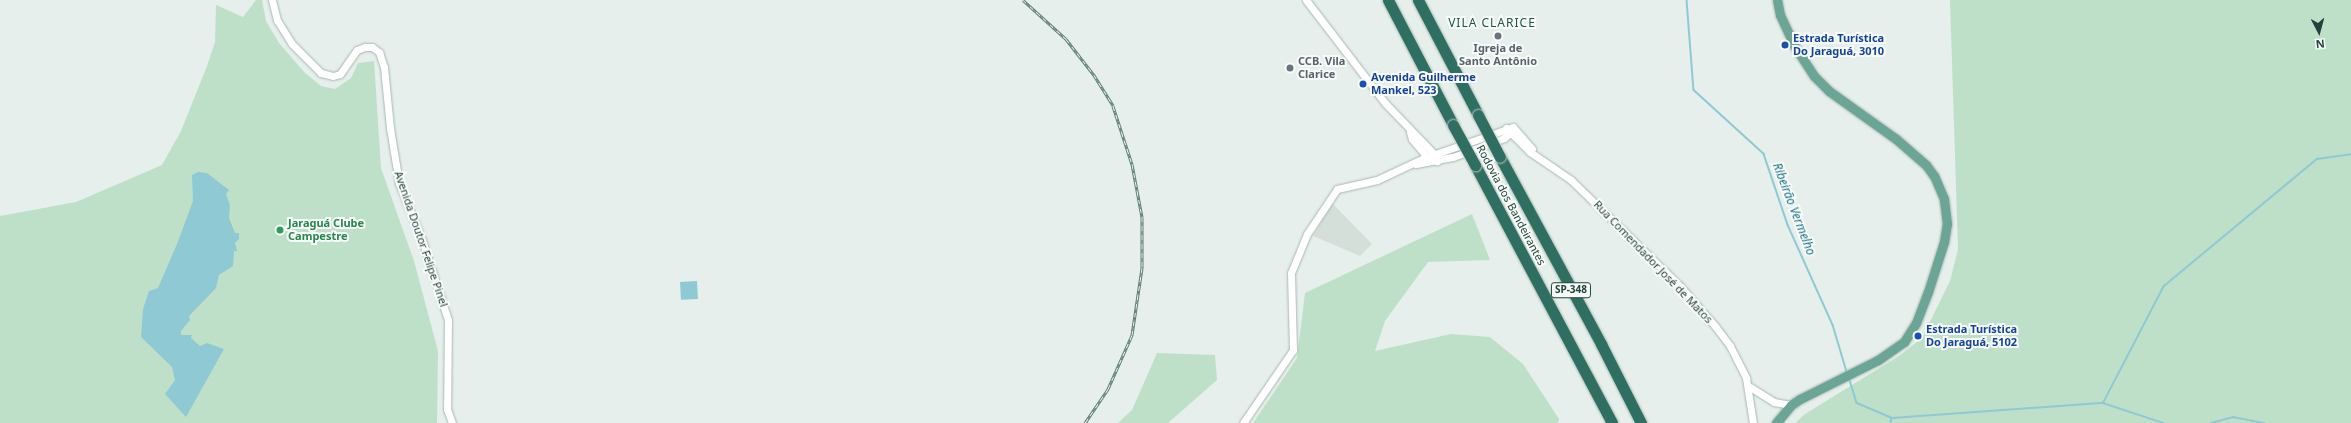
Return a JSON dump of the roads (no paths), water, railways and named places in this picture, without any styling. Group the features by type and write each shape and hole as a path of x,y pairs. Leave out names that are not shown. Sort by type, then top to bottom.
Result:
{"highway":[{"name":"Rodovia dos Bandeirantes","path":"1388,0 1612,423"},
{"name":"Rodovia dos Bandeirantes","path":"1418,0 1500,157 1601,344 1641,423"}],"main road":[{"path":"1771,0 1774,14 1793,53 1806,70 1829,91 1896,139 1926,165 1934,176 1944,199 1947,224 1944,242 1928,292 1916,324 1904,342 1878,360 1791,405 1776,423"},
{"path":"1777,0 1780,15 1794,45 1814,76"}],"street":[{"name":"Avenida Doutor Felipe Pinel","path":"272,0 277,20 292,44 320,74 333,76 340,74 357,50 365,47 372,47 379,52 384,67 390,128 398,178 422,240 448,320 447,410 452,423"},
{"path":"1306,0 1381,99 1410,132 1414,143 1432,159"},
{"name":"Rua Comendador José de Matos","path":"1432,159 1510,130 1535,155 1571,180 1698,306 1730,346 1750,387 1753,423"},
{"path":"1242,423 1293,350 1291,273 1308,234 1337,188 1377,180 1410,164 1432,159"},
{"path":"1750,387 1774,402 1791,405"}],"water":[{"path":"198,172 207,173 229,190 226,194 230,205 229,218 235,233 239,233 239,239 235,243 237,251 234,251 233,266 219,275 216,288 189,316 190,320 181,331 181,335 192,335 191,338 200,346 207,343 224,349 186,417 165,394 175,380 172,367 141,337 143,309 149,291 158,288 177,244 193,201 192,175"},
{"path":"697,281 698,299 681,300 680,282"}],"waterway":[{"name":"Ribeirão Vermelho","path":"1687,0 1694,90 1764,154 1788,225 1833,325 1847,372"},
{"path":"1892,418 2103,403 2164,286 2317,159 2351,154"},
{"name":"Ribeirão Vermelho","path":"1849,377 1857,403 1892,418 1891,423"},
{"path":"2103,403 2164,423"},
{"path":"2211,423 2233,417 2265,423"}],"railway":[{"path":"1023,0 1066,39 1094,75 1113,106 1132,164 1142,217 1142,268 1132,335 1108,389 1085,423"}],"place":[{"name":"Igreja de Santo Antônio","path":"1498,36"},
{"name":"Estrada Turística Do Jaraguá, 3010","path":"1785,45"},
{"name":"CCB. Vila Clarice","path":"1290,68"},
{"name":"Avenida Guilherme Mankel, 523","path":"1363,84"},
{"name":"Jaraguá Clube Campestre","path":"280,230"},
{"name":"Estrada Turística Do Jaraguá, 5102","path":"1918,336"}],"district":[{"name":"VILA CLARICE","path":"1492,23"}]}
